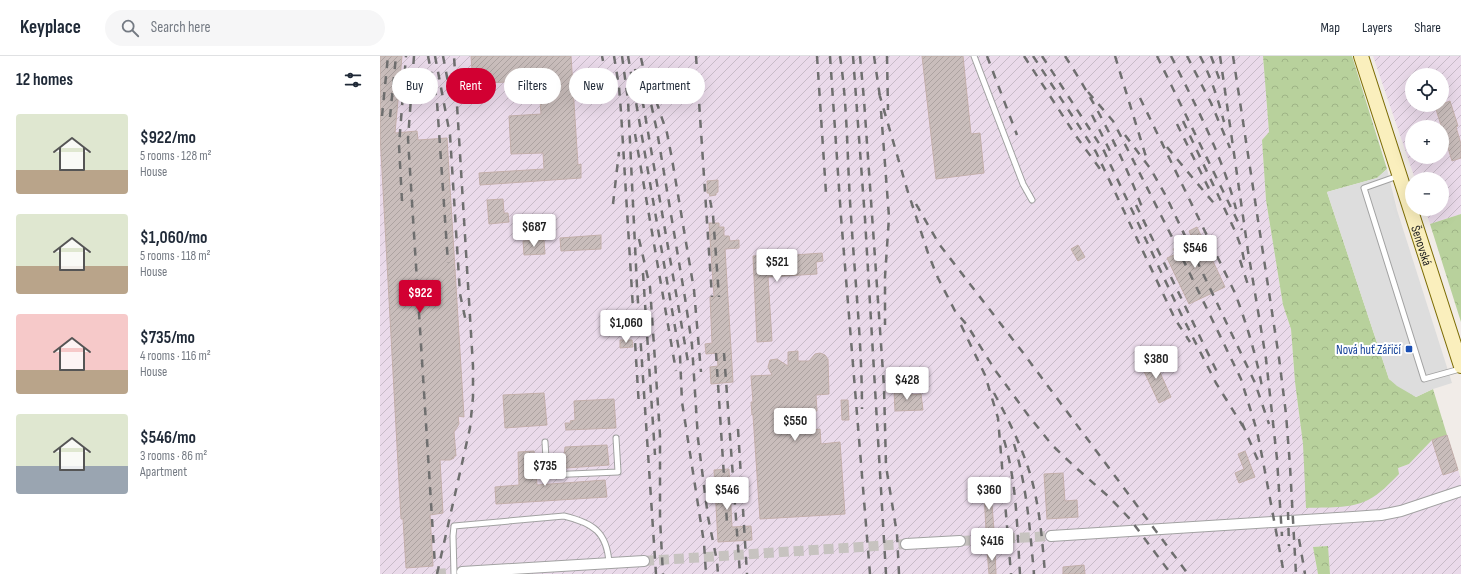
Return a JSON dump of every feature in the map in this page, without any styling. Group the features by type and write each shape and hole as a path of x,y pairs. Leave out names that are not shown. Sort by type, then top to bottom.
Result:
{"street":[{"name":"Šenovská","path":"1361,56 1461,367"},
{"path":"1051,536 1381,515 1401,511 1461,491"},
{"path":"906,544 960,541"},
{"path":"458,573 644,561"}],"lane":[{"path":"974,56 1023,184 1032,200"},
{"path":"1399,176 1364,188 1424,379 1461,367"},
{"path":"545,442 547,475 618,472 616,438"},
{"path":"458,573 453,536 454,526 564,516 580,520 593,526 602,537 608,549 608,563"}],"shaded area":[{"path":"380,56 1263,56 1269,132 1262,140 1266,200 1283,305 1291,329 1295,382 1303,444 1397,468 1409,464 1432,440 1447,435 1461,479 1461,574 1330,574 1327,546 1313,547 1318,574 380,574"},
{"path":"1373,56 1461,56 1461,214 1430,224 1427,216 1449,216 1449,172 1413,172 1410,164 1449,164 1449,120 1405,120 1405,150"},
{"path":"1387,169 1397,210 1452,383 1433,389 1416,397 1397,386 1389,379 1327,192 1377,178"}],"green space":[{"path":"1263,56 1352,56 1387,169 1377,178 1327,192 1389,379 1416,397 1433,389 1447,435 1432,440 1409,464 1398,468 1399,474 1377,495 1354,505 1306,508 1303,444 1295,382 1291,329 1283,305 1266,200 1262,140 1269,132"},
{"path":"1461,214 1461,322 1430,224"},
{"path":"1328,546 1330,574 1318,574 1313,547"}],"building":[{"path":"380,56 402,56 401,68 392,68 392,104 398,104 395,133 417,131 418,140 447,138 464,417 458,416 459,424 454,432 456,456 450,460 440,460 443,513 430,515 433,566 406,568 403,519 401,519 380,134"},
{"path":"471,56 571,56 572,68 569,68 569,104 574,104 578,165 581,164 581,178 480,185 479,173 544,169 543,153 511,154 509,116 541,114 540,104 561,104 561,68 504,68 504,82 496,83 496,68 472,68"},
{"path":"922,56 963,56 971,134 980,133 984,173 936,179"},
{"path":"1449,101 1458,126 1456,127 1461,144 1461,158 1452,161 1449,151 1449,120 1439,120 1437,112 1449,112"},
{"path":"718,180 718,192 716,195 710,196 709,193 707,193 707,181"},
{"path":"503,199 504,213 508,213 509,222 489,224 487,200"},
{"path":"709,223 719,223 719,227 724,227 724,236 729,236 730,241 739,240 739,248 725,249 733,382 711,384 710,367 718,366 717,353 706,354 705,344 712,343 710,297 714,297"},
{"path":"1197,227 1225,287 1189,304 1167,258 1176,254 1173,249 1193,240 1189,231"},
{"path":"601,235 601,249 561,251 560,238"},
{"path":"544,240 545,254 524,255 523,241"},
{"path":"1078,245 1085,257 1078,261 1071,249"},
{"path":"822,253 823,261 816,262 817,274 768,277 772,341 757,342 753,256 767,255 767,257"},
{"path":"620,340 632,340 633,347 620,348"},
{"path":"798,351 798,361 809,361 815,354 820,353 825,355 828,359 829,394 816,395 817,411 812,411 813,430 820,429 821,444 840,442 845,514 760,519 751,402 753,402 751,376 772,375 768,367 770,360 777,359 788,366 788,352"},
{"path":"1153,357 1171,397 1159,403 1140,363"},
{"path":"911,388 911,395 921,394 923,410 895,411 894,390"},
{"path":"544,393 547,425 505,428 503,395"},
{"path":"614,399 616,428 566,430 565,423 571,423 570,421 575,420 574,401"},
{"path":"841,400 848,400 849,420 842,420"},
{"path":"1447,435 1458,470 1443,475 1432,440"},
{"path":"607,445 609,465 566,468 564,456 565,447"},
{"path":"534,451 537,485 605,480 607,497 496,504 495,487 519,485 518,452"},
{"path":"1245,451 1255,477 1239,483 1235,473 1244,469 1238,454"},
{"path":"729,469 732,527 751,526 752,540 718,542 714,470"},
{"path":"1063,473 1065,501 1077,500 1078,517 1047,519 1044,474"},
{"path":"984,492 991,492 994,530 986,530"},
{"path":"987,550 995,550 996,574 989,574"},
{"path":"1084,565 1085,574 1063,574 1063,567"}],"tunnel":[{"path":"960,541 1051,536"},
{"path":"644,561 906,544"},
{"path":"436,574 462,572"}],"railway":[{"path":"382,116 388,56"},
{"path":"390,117 396,56"},
{"path":"402,201 399,145 406,56"},
{"path":"414,56 408,139 435,566"},
{"path":"428,56 437,102 448,263"},
{"path":"435,56 450,135 460,294 466,322"},
{"path":"443,56 446,72"},
{"path":"437,574 470,428 473,397 473,366 454,56"},
{"path":"602,56 603,61"},
{"path":"614,56 621,112 639,407"},
{"path":"622,56 628,100 637,287 656,574"},
{"path":"628,56 680,356 682,402 704,543 706,574"},
{"path":"696,56 712,297"},
{"path":"817,56 826,193"},
{"path":"830,56 841,217 870,574"},
{"path":"840,56 846,116 860,337 862,409"},
{"path":"853,56 865,219 886,574"},
{"path":"860,56 884,387 886,466 897,534 899,574"},
{"path":"874,56 880,97"},
{"path":"887,56 888,110"},
{"path":"987,56 1017,135"},
{"path":"1024,56 1076,136 1100,169"},
{"path":"1033,56 1096,152 1175,319 1190,342"},
{"path":"1042,56 1104,151 1181,314 1216,383 1244,428"},
{"path":"1065,56 1118,150 1143,210"},
{"path":"1115,56 1147,160"},
{"path":"1157,56 1242,230"},
{"path":"1171,56 1216,150 1236,209"},
{"path":"1187,56 1211,103 1230,148"},
{"path":"1200,56 1214,88 1224,122"},
{"path":"1211,56 1220,81"},
{"path":"1220,56 1248,251 1266,359 1277,459 1282,536"},
{"path":"1233,56 1279,358 1286,414 1296,574"},
{"path":"641,58 657,131 685,298 692,345 698,439 708,517 717,561 718,574"},
{"path":"1088,92 1113,121 1175,243 1241,379 1257,431 1284,574"},
{"path":"879,93 907,189 929,256 938,278 955,311 967,325 995,370 1052,445 1109,497 1130,519 1171,574"},
{"path":"1140,98 1235,293 1244,317 1258,367 1263,392"},
{"path":"643,104 688,362"},
{"path":"657,104 667,133 694,290 701,372"},
{"path":"881,111 889,217 885,277 885,325"},
{"path":"1092,115 1112,155"},
{"path":"1183,121 1236,233 1245,265"},
{"path":"1177,124 1209,189"},
{"path":"635,134 676,371"},
{"path":"1125,135 1150,168 1166,196 1255,383 1269,424"},
{"path":"1167,147 1217,207"},
{"path":"613,204 619,152"},
{"path":"710,200 713,215 719,297"},
{"path":"916,204 939,244 1024,354 1188,574"},
{"path":"1136,205 1219,376"},
{"path":"639,239 650,287 660,435 660,519 663,574"},
{"path":"1240,260 1248,285"},
{"path":"643,273 655,455"},
{"path":"961,325 985,375 998,418 1011,574"},
{"path":"716,353 727,523"},
{"path":"724,353 740,574"},
{"path":"994,393 1019,444 1033,484 1041,526 1045,574"},
{"path":"1242,423 1259,463"},
{"path":"738,429 747,574"},
{"path":"1004,440 1012,473 1014,489 1020,574"},
{"path":"1014,444 1025,492 1034,574"},
{"path":"1288,512 1289,546"},
{"path":"1299,539 1305,574"}],"place":[{"name":"Nová huť Zářičí","path":"1409,349"}]}
